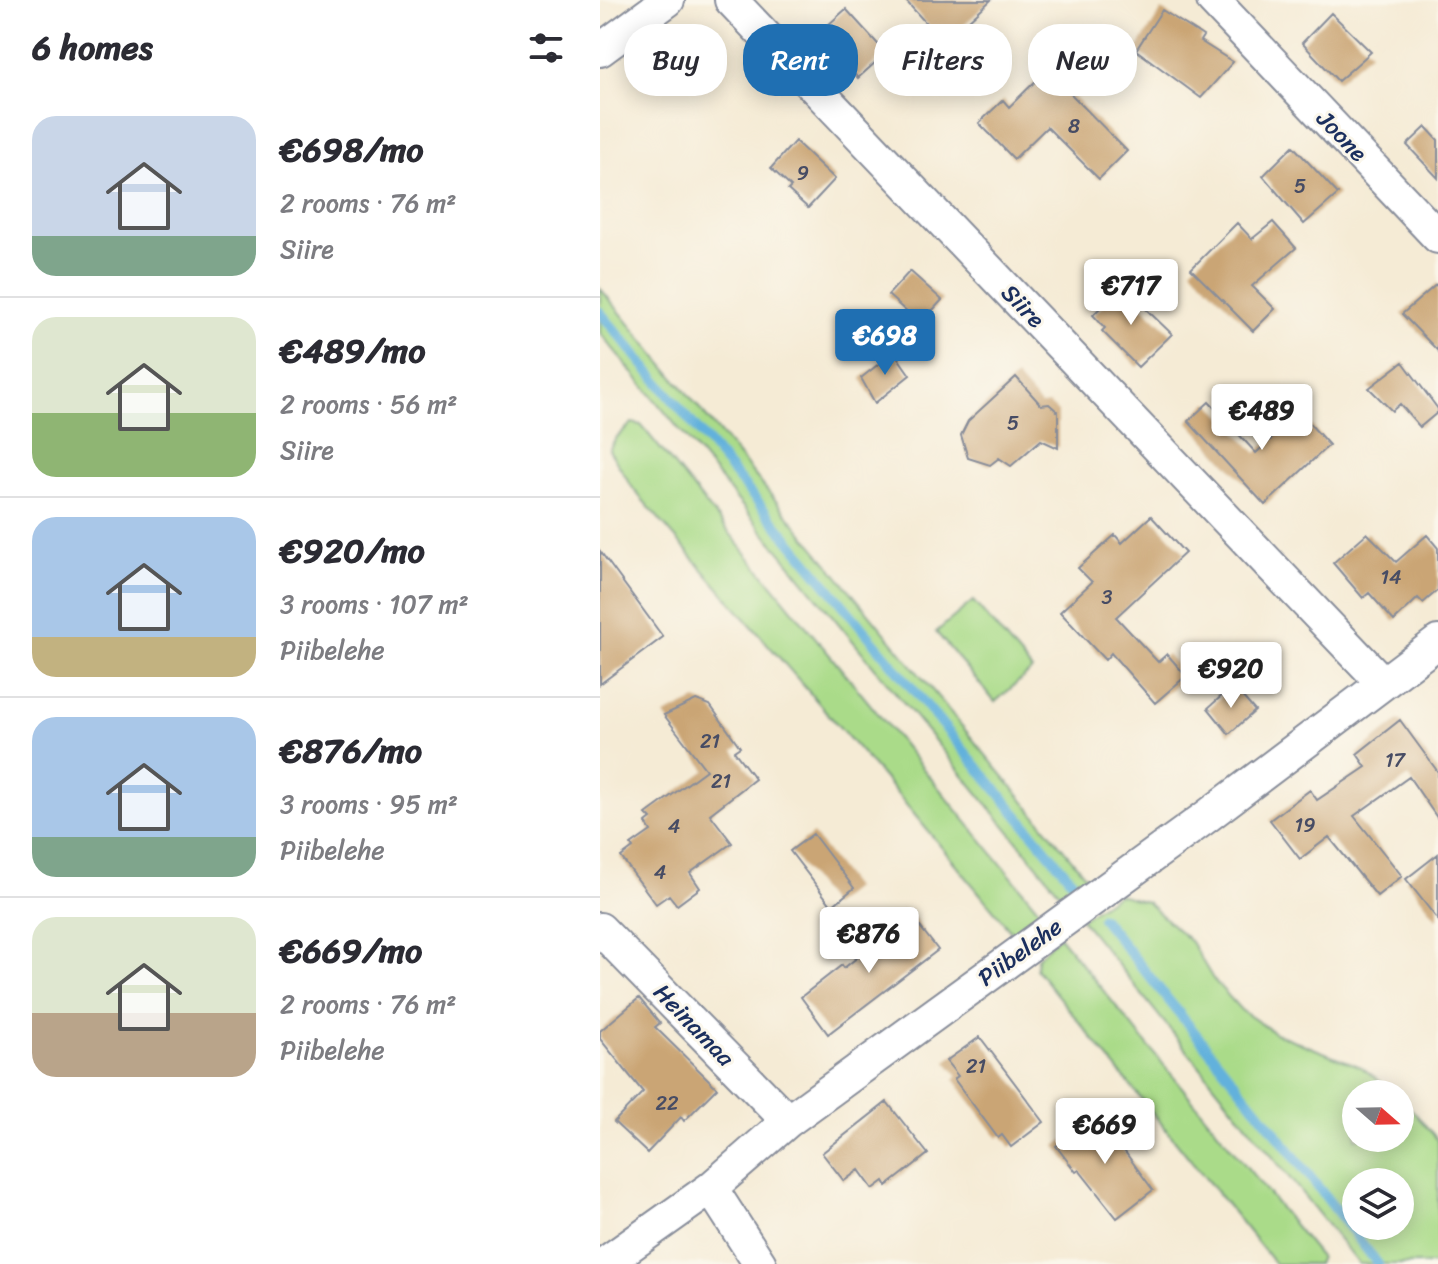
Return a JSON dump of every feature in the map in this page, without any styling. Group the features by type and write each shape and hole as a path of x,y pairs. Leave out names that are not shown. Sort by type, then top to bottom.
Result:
{"street":[{"path":"600,50 668,0"},
{"name":"Siire","path":"731,0 1382,682"},
{"name":"Joone","path":"1213,0 1438,237"},
{"name":"Piibelehe","path":"604,1264 711,1188 788,1121 1206,817 1438,642"},
{"name":"Heinamaa","path":"600,929 788,1121"},
{"path":"711,1188 760,1264"}],"green space":[{"path":"600,288 1094,886 1069,904 600,333"},
{"path":"632,423 641,425 1048,921 1015,936 894,790 634,490 609,450"},
{"path":"973,601 1032,670 995,702 936,632"},
{"path":"1118,894 1147,902 1191,942 1213,979 1241,1010 1275,1033 1361,1067 1378,1080 1342,1080 1342,1152 1414,1152 1414,1112 1438,1140 1438,1264 1359,1264 1081,919"},
{"path":"1059,936 1320,1257 1317,1264 1275,1264 1036,969 1037,958"}],"building":[{"path":"905,0 991,0 965,24 927,24"},
{"path":"846,9 874,40 874,64 858,78 858,24 829,24"},
{"path":"1162,10 1203,36 1200,41 1233,62 1201,98 1137,48"},
{"path":"1331,13 1371,52 1338,81 1302,43"},
{"path":"1028,88 1028,96 1073,96 1127,151 1099,179 1047,127 1014,159 979,123 1003,100 1009,107"},
{"path":"1426,127 1438,140 1438,178 1407,145"},
{"path":"795,141 835,179 808,208 788,190 791,187 771,168"},
{"path":"1293,146 1338,194 1304,224 1263,176"},
{"path":"1273,222 1296,248 1252,286 1275,309 1253,331 1191,269 1237,223 1252,239"},
{"path":"910,271 942,300 920,324 888,295"},
{"path":"1438,283 1438,351 1402,314"},
{"path":"1122,286 1172,334 1138,367 1102,331 1105,328 1093,315"},
{"path":"894,352 910,375 875,403 861,378"},
{"path":"1403,362 1438,409 1420,427 1400,404 1392,411 1369,388"},
{"path":"1016,377 1041,405 1049,404 1058,412 1058,448 1041,440 1011,466 999,458 990,465 968,458 961,435 968,421"},
{"path":"1209,402 1256,453 1300,413 1329,445 1265,505 1188,421"},
{"path":"1151,516 1185,553 1116,617 1158,662 1167,654 1186,676 1155,703 1111,653 1105,660 1060,612 1092,582 1078,568 1115,535 1122,543"},
{"path":"1367,533 1396,562 1427,535 1438,548 1438,590 1423,603 1418,598 1394,621 1369,593 1363,598 1333,563"},
{"path":"600,551 663,637 600,684"},
{"path":"1233,686 1255,711 1229,734 1208,708"},
{"path":"696,700 710,705 740,747 734,751 755,779 710,814 732,843 690,873 700,888 677,905 669,895 656,904 621,857 633,848 631,845 651,831 646,823 651,819 646,814 706,770 664,715"},
{"path":"1400,720 1438,772 1438,819 1409,777 1354,816 1402,876 1377,896 1329,837 1300,859 1270,820 1310,790 1317,800 1366,767 1357,754"},
{"path":"813,834 854,888 832,906 790,851"},
{"path":"1438,854 1438,920 1406,879"},
{"path":"911,915 938,950 828,1034 801,997 842,965 844,968"},
{"path":"639,998 660,1023 655,1027 717,1088 684,1121 681,1117 647,1153 614,1122 643,1092 600,1039 600,1031"},
{"path":"980,1037 1044,1122 1011,1147 1002,1135 998,1138 954,1079 958,1076 946,1061"},
{"path":"887,1102 928,1154 887,1186 884,1181 873,1189 859,1170 844,1181 822,1153"},
{"path":"1097,1114 1153,1190 1117,1218 1056,1146"}],"waterway":[{"path":"600,312 1077,887"},
{"path":"1102,918 1378,1264"}]}
